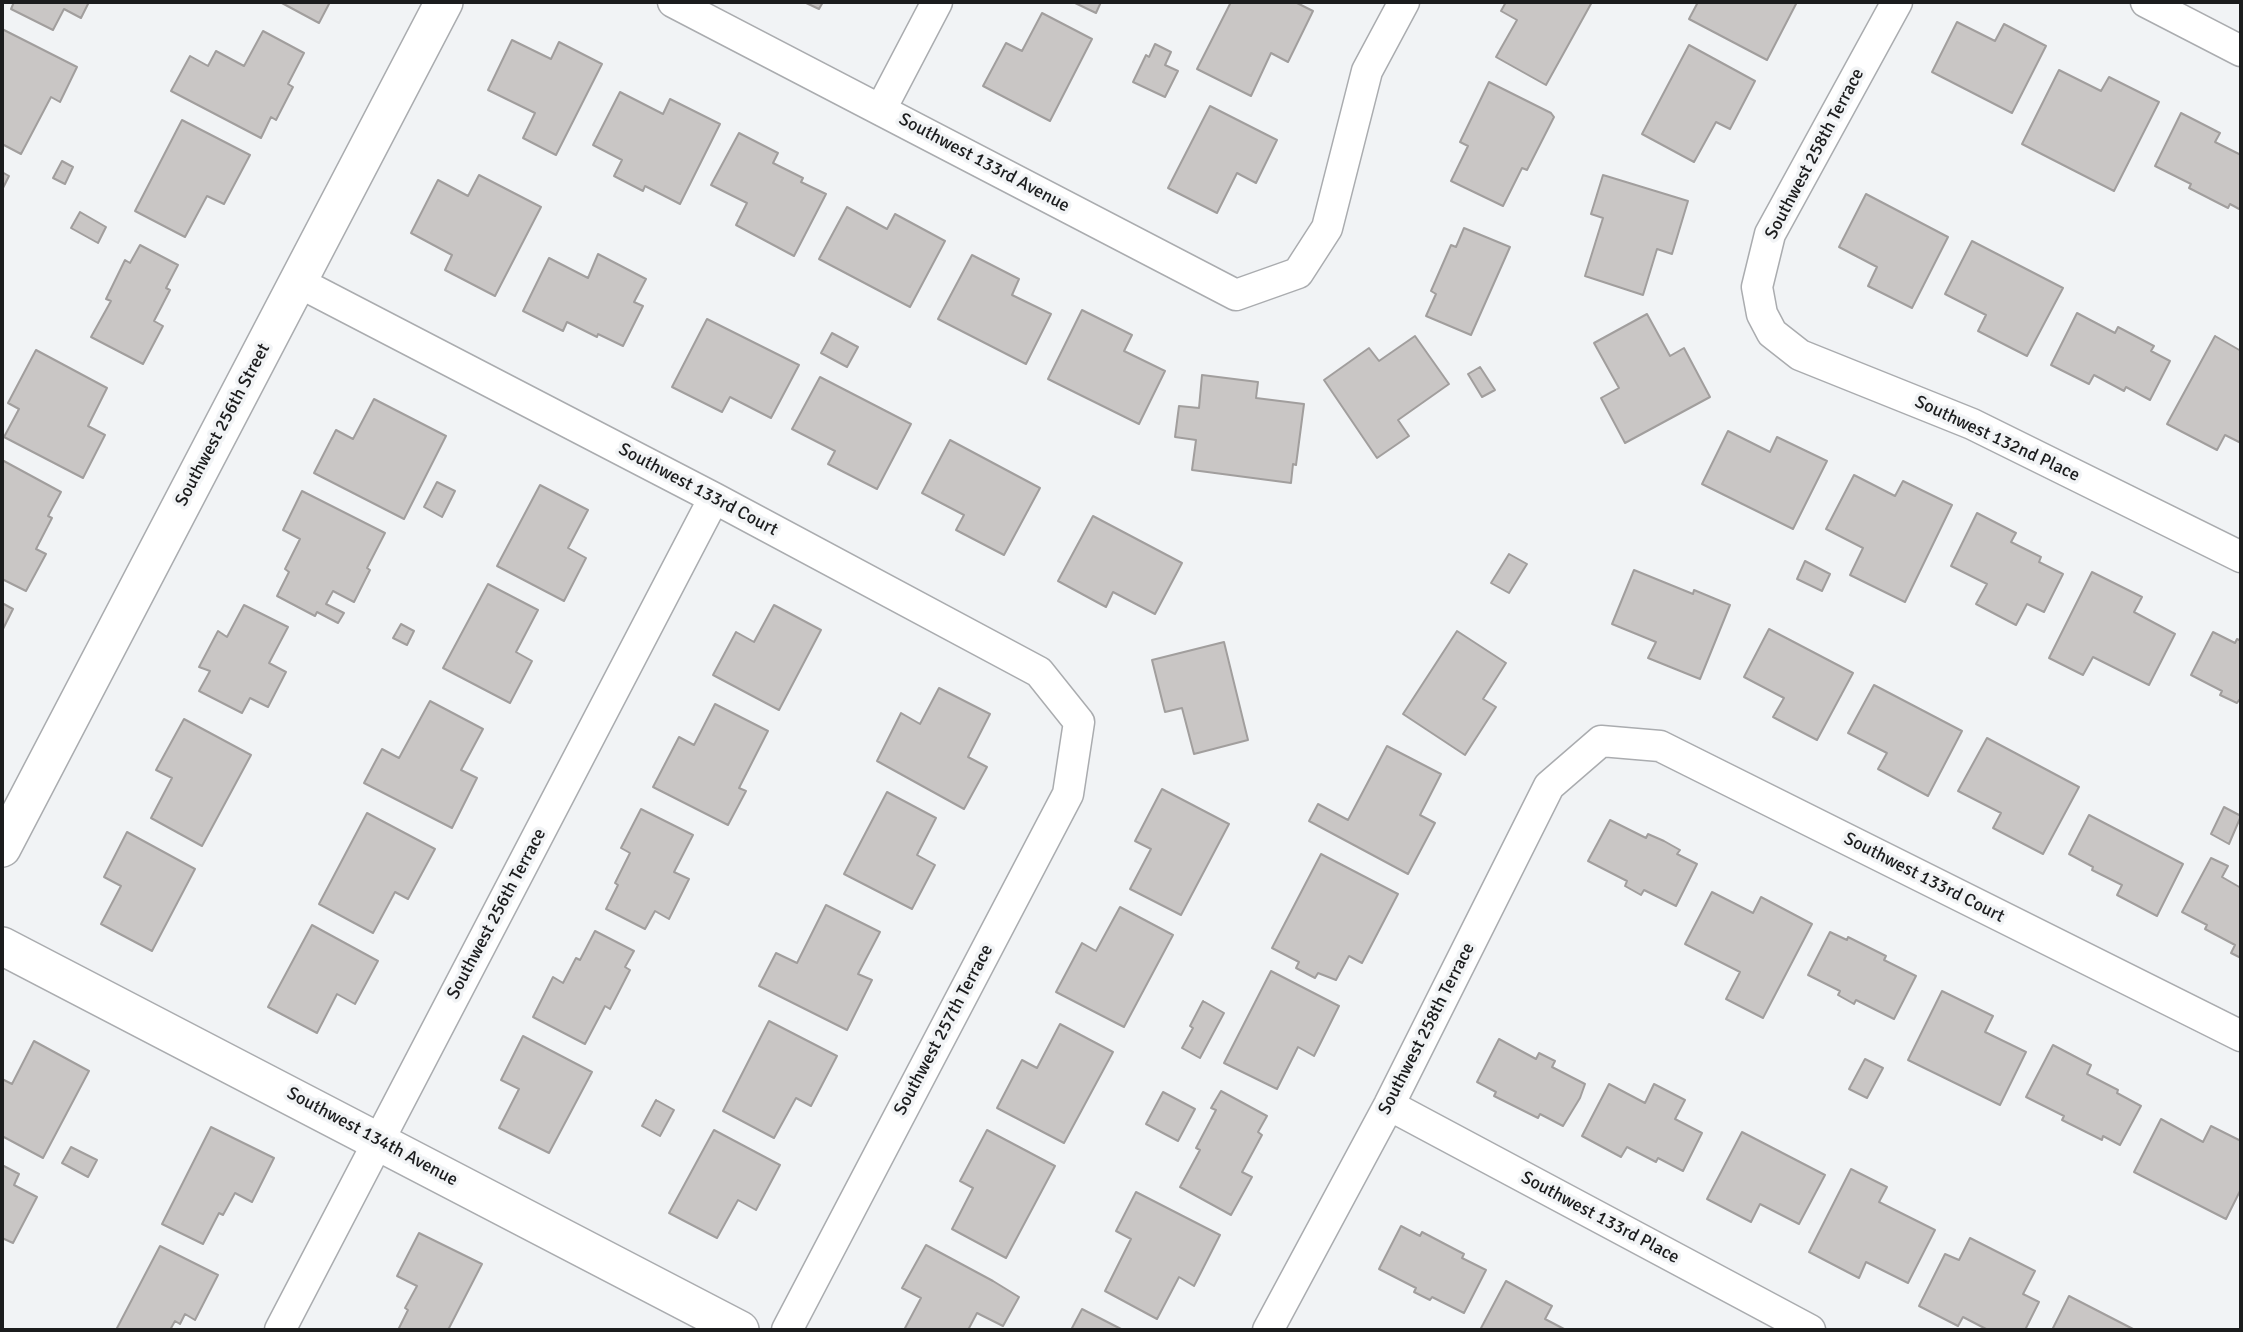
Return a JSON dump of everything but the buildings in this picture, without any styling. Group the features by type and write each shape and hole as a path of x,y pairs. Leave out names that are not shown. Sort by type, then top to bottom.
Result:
{"street":[{"name":"Southwest 256th Street","path":"2,848 444,2"},
{"name":"Southwest 133rd Avenue","path":"673,2 1236,295 1298,273 1327,228 1367,71 1404,2"},
{"path":"881,109 937,2"},
{"name":"Southwest 258th Terrace","path":"1762,314 1757,287 1770,234 1897,2"},
{"path":"2146,2 2241,51"},
{"name":"Southwest 133rd Court","path":"298,282 714,498 1039,672 1079,722"},
{"name":"Southwest 132nd Place","path":"1762,314 1772,333 1800,355 1972,424 2241,556"},
{"name":"Southwest 256th Terrace","path":"280,1330 714,498"},
{"name":"Southwest 257th Terrace","path":"786,1330 1068,794 1079,722"},
{"name":"Southwest 133rd Court","path":"1601,741 1660,746 2241,1037"},
{"name":"Southwest 258th Terrace","path":"1268,1330 1389,1105 1549,786 1601,741"},
{"name":"Southwest 134th Avenue","path":"2,946 740,1330"},
{"name":"Southwest 133rd Place","path":"1389,1105 1811,1330"}]}
